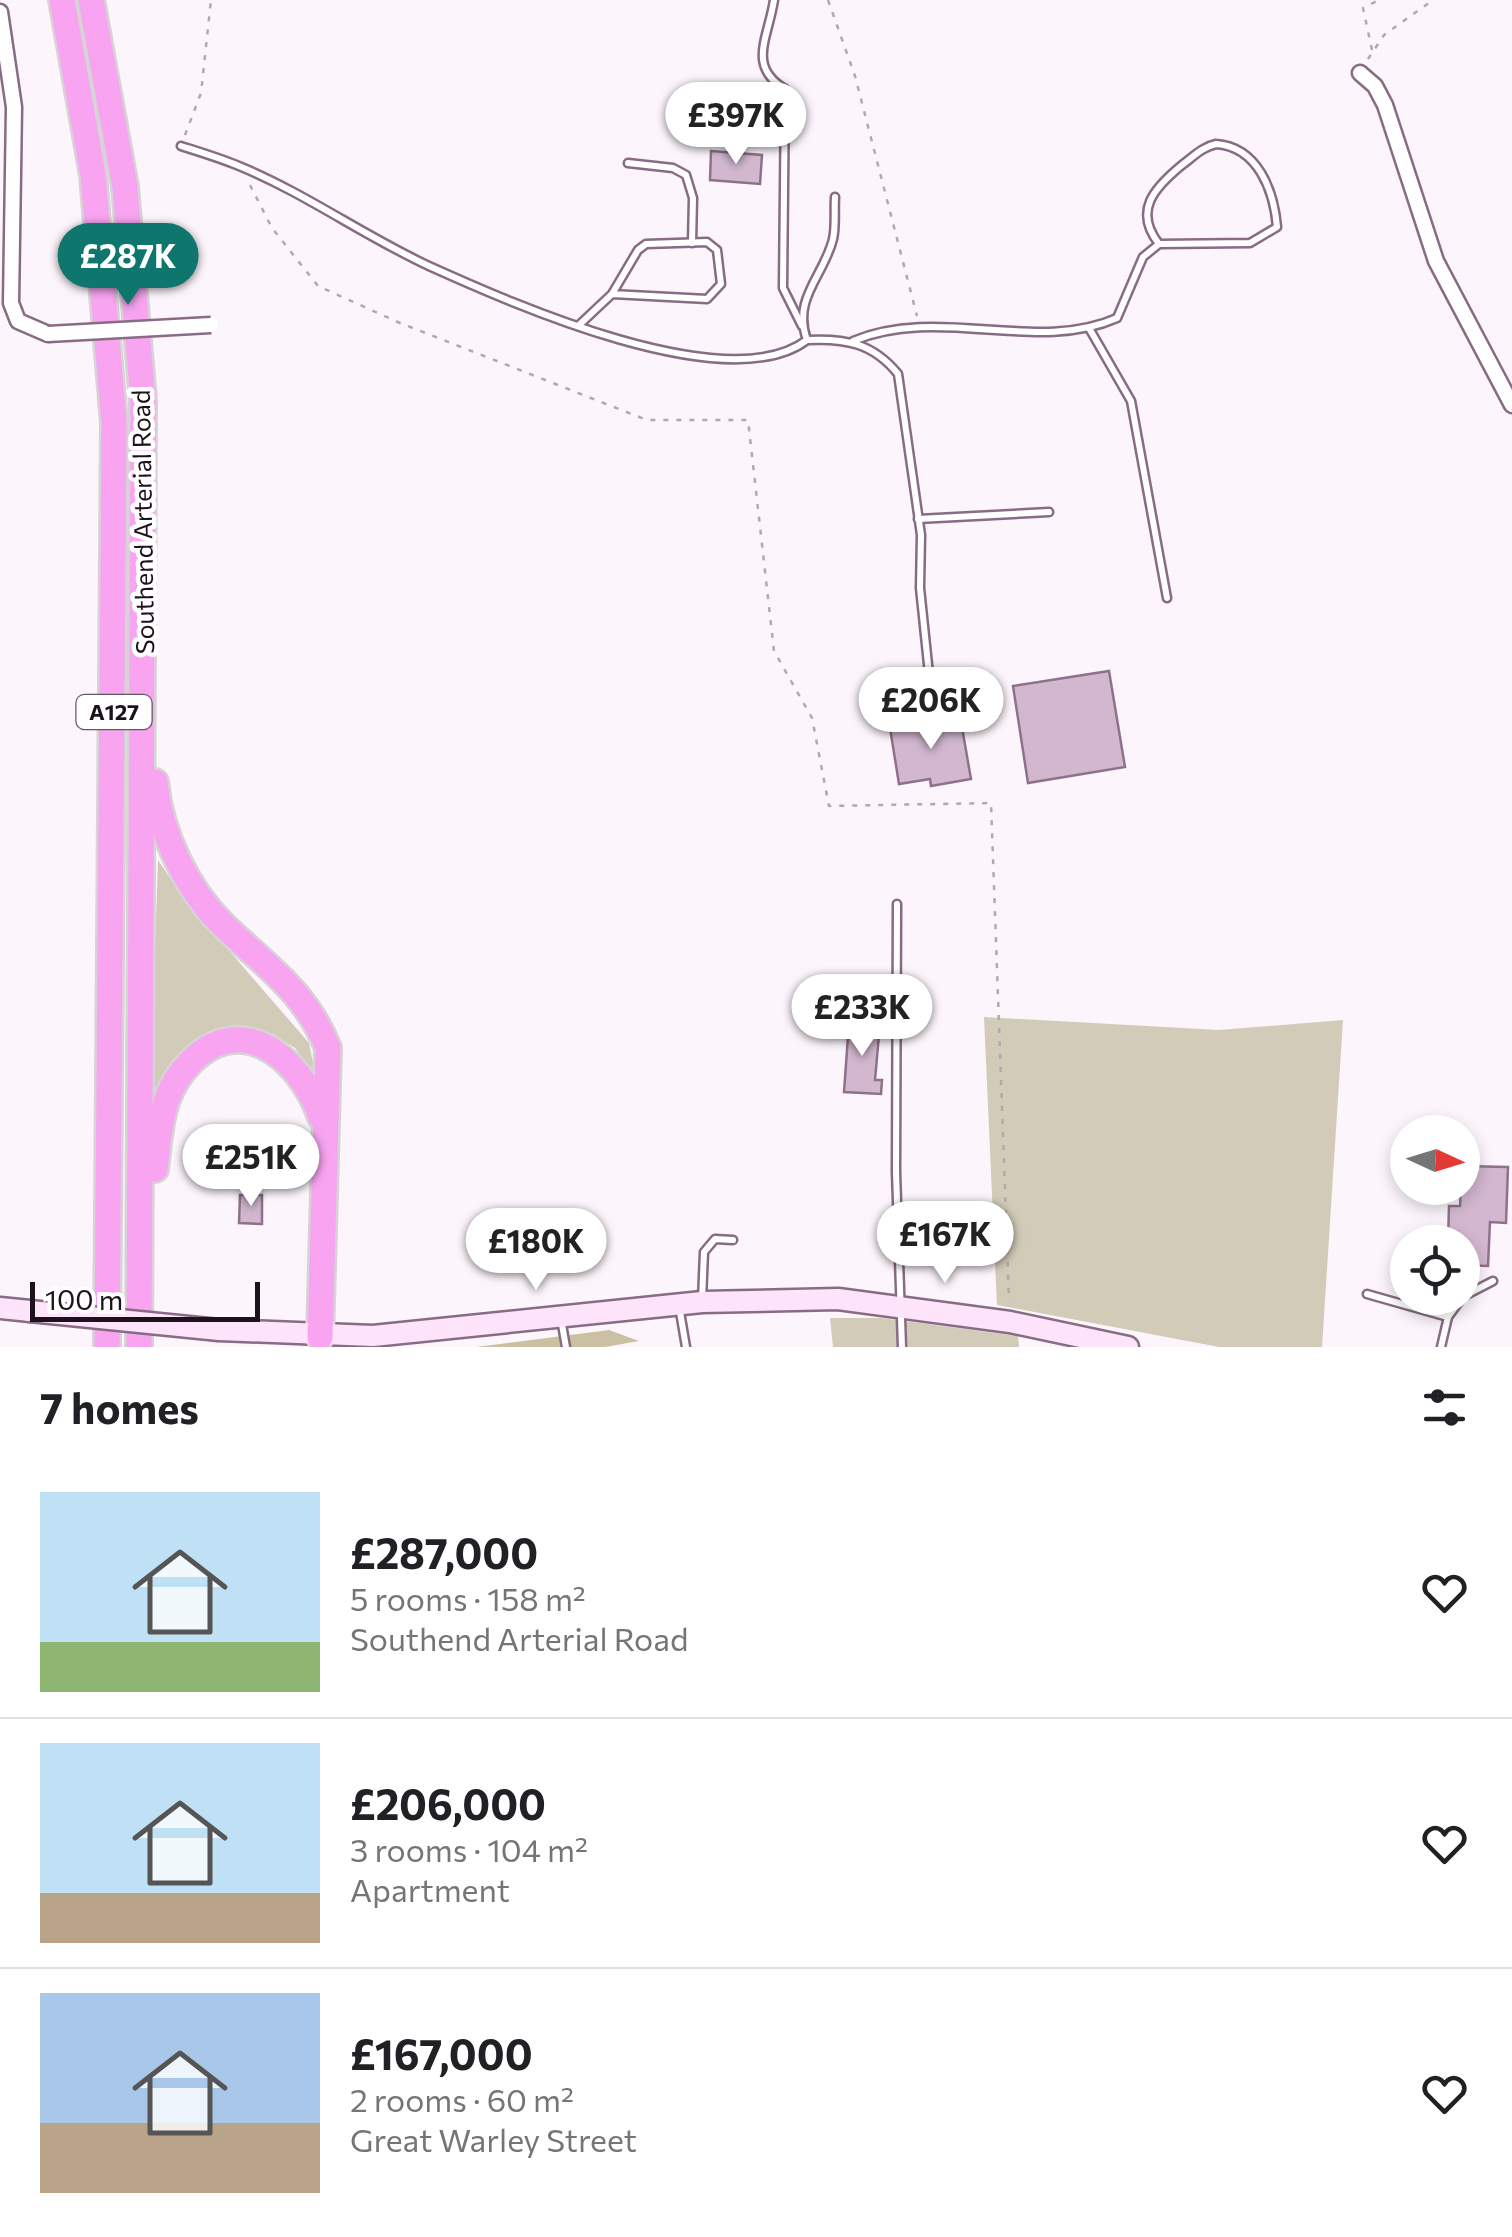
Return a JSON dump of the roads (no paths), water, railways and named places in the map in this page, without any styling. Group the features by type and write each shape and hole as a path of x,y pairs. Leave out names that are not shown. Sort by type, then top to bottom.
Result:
{"highway":[{"path":"46,0 101,238"},
{"name":"Southend Arterial Road","path":"62,0 101,238 115,485 104,1347"},
{"name":"Southend Arterial Road","path":"91,0 125,187 143,401 142,1347"},
{"path":"108,0 120,70 125,187"},
{"path":"144,670 156,793 180,865 222,923 286,982 314,1014 328,1048 322,1122 320,1337"},
{"path":"142,1347 159,1128 166,1100 180,1074 210,1048 230,1042 270,1046 290,1060 306,1081 322,1122"}],"main road":[{"path":"0,1308 320,1337 424,1333 702,1302 838,1299 1010,1322 1128,1347"}],"street":[{"path":"0,12 14,108 10,303 18,321 48,334 211,325"},
{"path":"1360,73 1375,86 1385,106 1436,260 1512,406"}],"lane":[{"path":"774,0 760,65 766,77 785,89 782,288 807,340"},
{"path":"181,146 241,166 428,266 578,326 676,354 740,358 790,352 807,340 853,340 881,329 918,324 1088,328 1116,318 1144,257 1159,244 1250,243 1268,236 1277,227 1276,210 1250,158 1224,144 1208,145 1171,174 1151,193 1146,208 1148,230 1159,244"},
{"path":"628,163 673,168 686,175 693,198 692,242"},
{"path":"802,327 804,294 832,239 835,197"},
{"path":"578,326 612,294 638,250 646,244 707,242 718,250 722,284 707,298 612,294"},
{"path":"1088,328 1131,401 1167,598"},
{"path":"853,340 888,361 898,374 918,518 920,588 931,693"},
{"path":"918,518 1049,512"},
{"path":"898,904 896,1172 902,1347"},
{"path":"702,1302 704,1252 715,1239 733,1240"},
{"path":"1480,1288 1493,1281"},
{"path":"1368,1294 1448,1317 1440,1347"},
{"path":"679,1305 684,1346"},
{"path":"561,1316 566,1347"}]}
